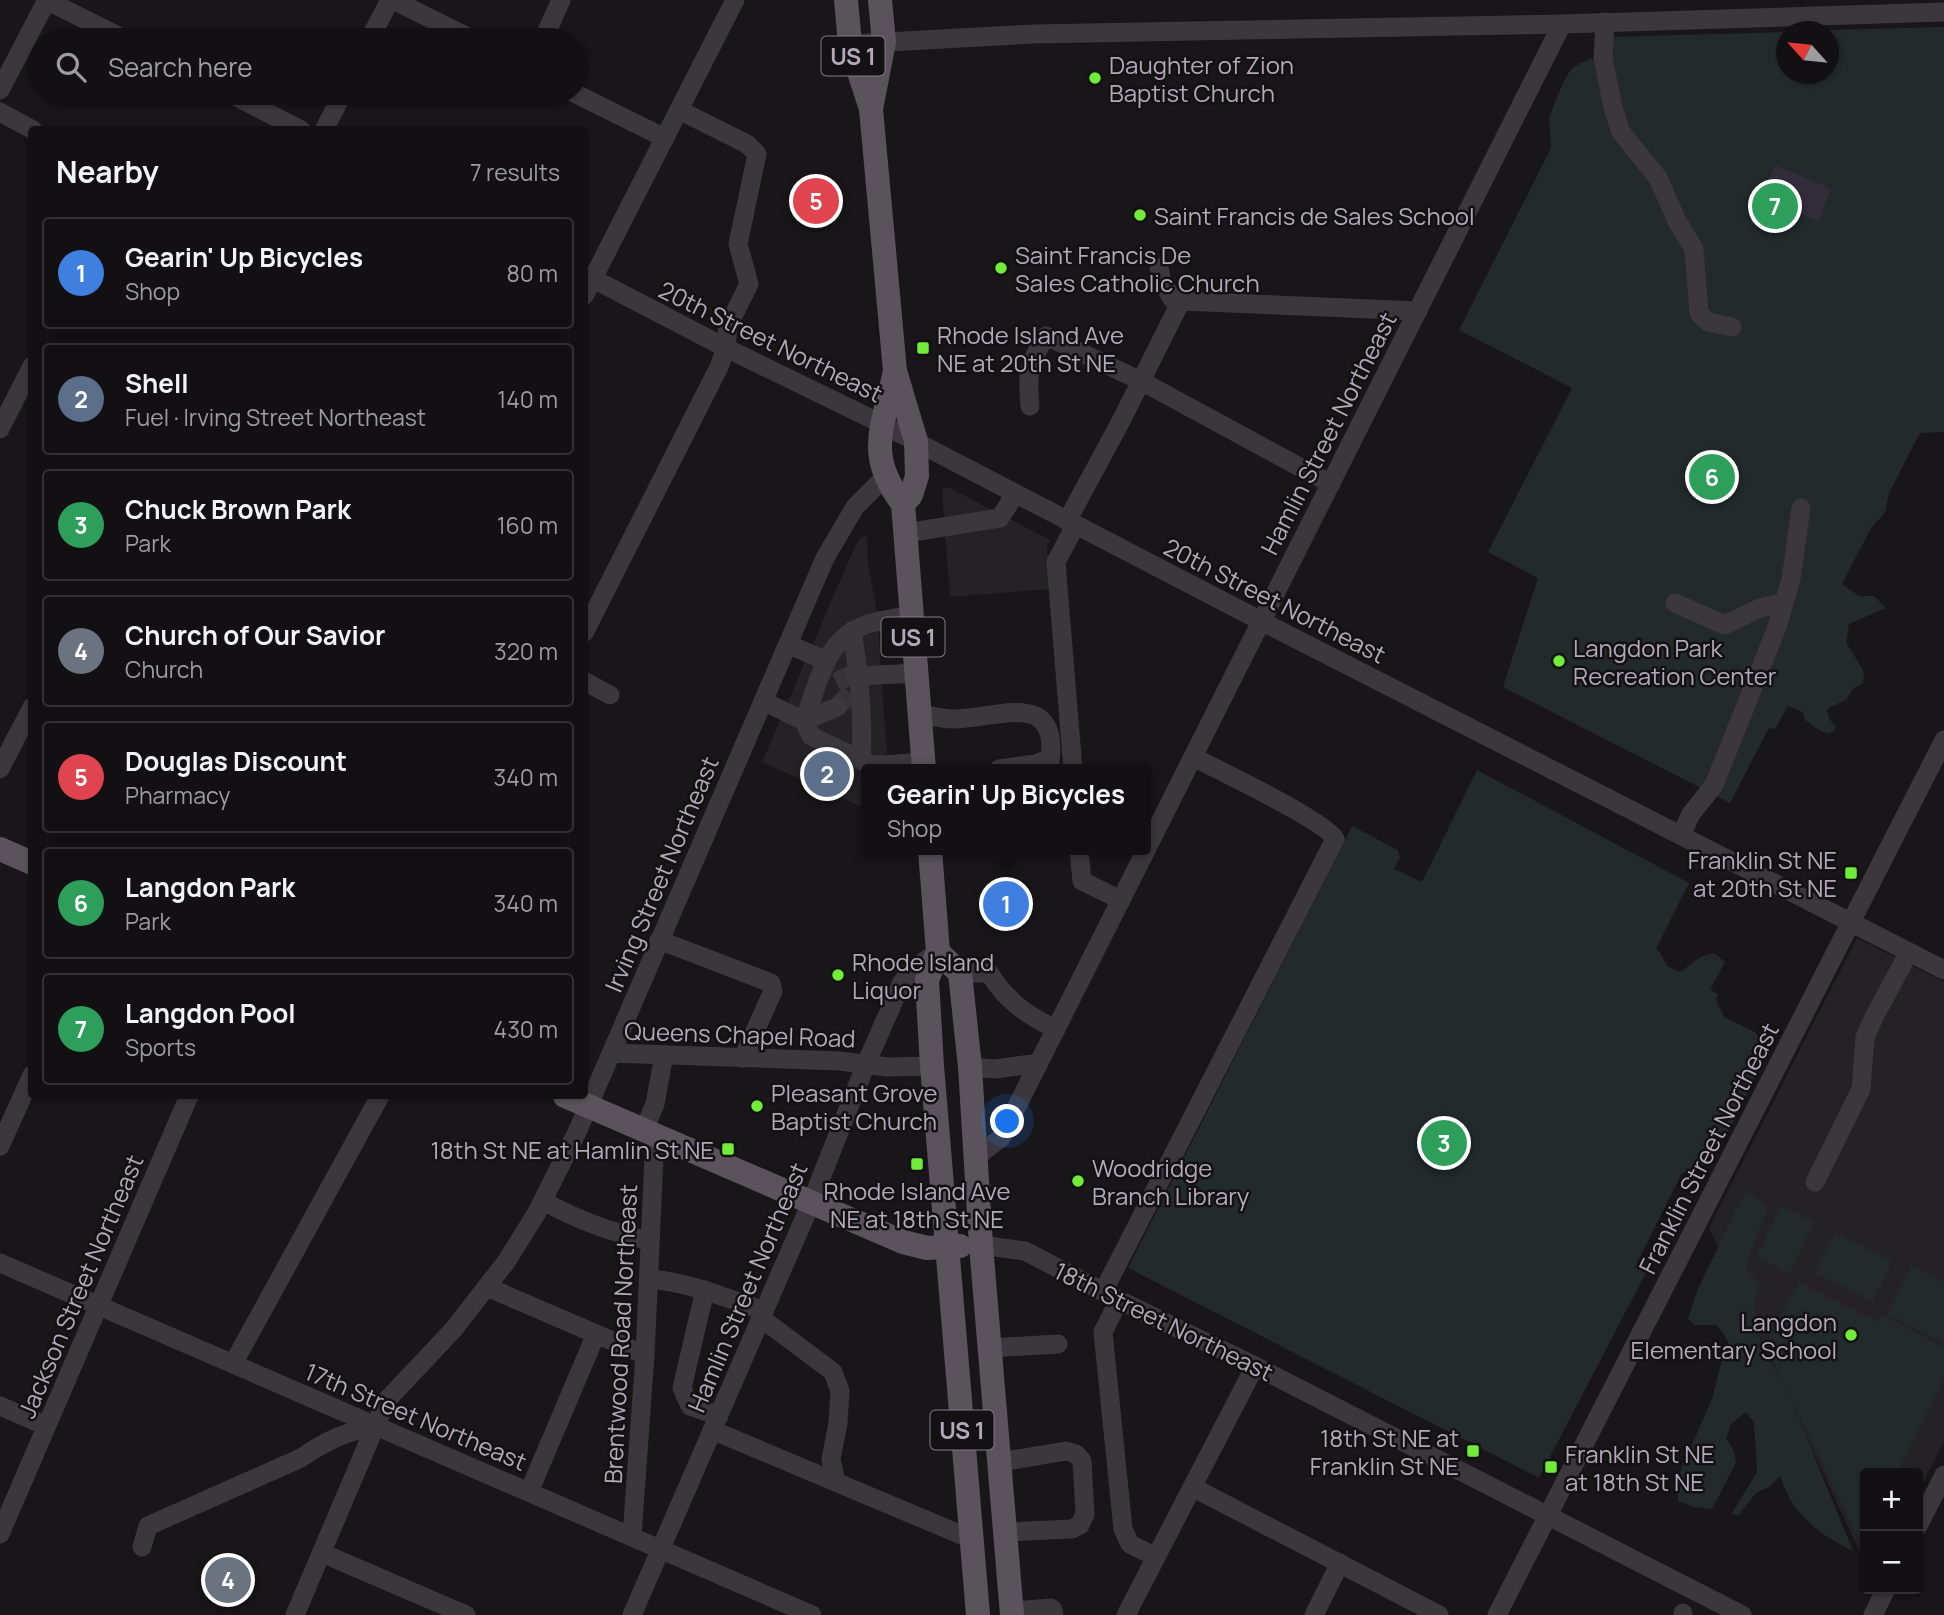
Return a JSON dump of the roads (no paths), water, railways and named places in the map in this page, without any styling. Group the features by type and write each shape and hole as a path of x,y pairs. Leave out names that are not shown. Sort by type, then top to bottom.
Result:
{"main road":[{"name":"US 1","path":"846,0 850,44 871,110 895,371 916,442 917,476 911,495 903,504"},
{"name":"US 1","path":"871,110 884,42 880,0"},
{"name":"US 1","path":"895,371 880,423 881,457 885,477 903,504 923,764"},
{"path":"0,849 28,861"},
{"name":"US 1","path":"930,855 938,951 927,980 932,1066 978,1615"},
{"path":"938,951 960,973"},
{"name":"US 1","path":"960,973 970,1067 981,1245 1012,1613"},
{"name":"18th Street Northeast","path":"572,1099 903,1242 927,1248 981,1245"}],"street":[{"path":"32,28 46,0 102,28"},
{"path":"376,28 391,0 449,28"},
{"path":"548,28 561,0"},
{"path":"588,283 735,0"},
{"path":"850,44 1034,34 1562,24 1755,9 1944,12"},
{"path":"1605,22 1603,58 1606,80 1621,132 1658,178 1694,249 1699,313 1708,321 1732,327"},
{"name":"Hamlin Street Northeast","path":"1151,840 1562,24"},
{"path":"0,90 28,35"},
{"path":"588,100 665,138"},
{"path":"252,105 293,126"},
{"path":"326,126 337,105"},
{"path":"588,625 719,367 726,348 728,326 749,284 738,244 757,154 747,144 679,110"},
{"path":"0,113 28,127"},
{"path":"1159,268 1162,281 1172,299 1181,301 1418,310"},
{"name":"20th Street Northeast","path":"588,283 880,423 1944,970"},
{"path":"1073,764 1056,562 1071,523 1181,301"},
{"path":"1030,406 1027,377 1046,336 1141,382 1331,484"},
{"path":"0,429 28,374"},
{"name":"Irving Street Northeast","path":"295,1615 389,1396 453,1330 487,1287 516,1248 543,1201 589,1106 837,534 855,507 885,477"},
{"path":"906,533 1000,518 1015,494"},
{"path":"1681,835 1691,814 1714,785 1777,627 1791,579 1801,508"},
{"path":"1675,603 1725,625 1759,608 1784,602"},
{"path":"804,721 826,661 837,644 852,631 868,624 911,615"},
{"path":"852,631 862,738 861,760"},
{"path":"788,644 826,661"},
{"path":"857,679 916,673"},
{"path":"815,694 836,682"},
{"path":"588,683 610,695"},
{"path":"763,701 804,721 811,736 870,764"},
{"path":"804,721 837,707"},
{"path":"920,715 954,719 1013,711 1034,715 1044,722 1048,731 1050,764"},
{"path":"0,769 28,716"},
{"name":"Franklin Street Northeast","path":"1497,1615 1944,740"},
{"path":"1156,1557 1130,1544 1123,1529 1103,1332 1111,1296 1335,839 1326,830 1276,800 1193,757"},
{"path":"1080,855 1082,880 1121,900"},
{"name":"Hamlin Street Northeast","path":"977,1156 1001,1138 1144,855"},
{"path":"660,940 771,983 773,991 743,1058"},
{"name":"Hamlin Street Northeast","path":"632,1615 811,1203 902,982 914,968 938,951"},
{"path":"1815,1182 1861,1089 1866,1037 1874,1017 1909,952"},
{"path":"960,973 989,973 1003,995 1034,1018 1056,1030"},
{"name":"Queens Chapel Road","path":"611,1053 866,1064"},
{"name":"Brentwood Road Northeast","path":"632,1536 649,1279 649,1132 664,1055"},
{"path":"970,1067 995,1069 1039,1063"},
{"path":"866,1064 887,1067 932,1066"},
{"path":"0,1146 28,1083"},
{"name":"Jackson Street Northeast","path":"0,1534 188,1099"},
{"path":"233,1364 378,1099"},
{"path":"543,1201 575,1218 618,1235 650,1241"},
{"name":"18th Street Northeast","path":"981,1245 1025,1251 1742,1615"},
{"name":"17th Street Northeast","path":"0,1263 812,1615"},
{"path":"649,1279 668,1280 705,1290 763,1315 832,1372 840,1391 838,1423 831,1459 836,1482"},
{"path":"487,1287 645,1355"},
{"path":"705,1290 682,1388 690,1406 716,1423 836,1482 971,1539"},
{"path":"529,1492 596,1334"},
{"path":"990,1348 1058,1344"},
{"path":"1126,1615 1255,1366"},
{"path":"0,1406 46,1426"},
{"path":"142,1546 148,1526 301,1458 349,1431 376,1426"},
{"path":"1000,1462 1066,1451 1076,1454 1082,1461 1085,1514 1080,1525 1072,1529 1005,1532"},
{"path":"1923,1516 1944,1475"},
{"path":"1192,1487 1439,1615"},
{"path":"322,1553 466,1615"},
{"path":"1314,1615 1340,1563"},
{"path":"1873,1615 1884,1594"},
{"path":"1012,1613 1051,1608 1054,1609 1054,1615"}],"tunnel":[{"path":"836,682 855,673"},
{"path":"837,707 856,688"}],"place":[{"name":"Daughter of Zion Baptist Church","path":"1095,78"},
{"name":"Douglas Discount","path":"816,201"},
{"name":"Langdon Pool","path":"1775,206"},
{"name":"Saint Francis de Sales School","path":"1140,215"},
{"name":"Saint Francis De Sales Catholic Church","path":"1001,268"},
{"name":"Rhode Island Ave NE at 20th St NE","path":"923,348"},
{"name":"Langdon Park","path":"1712,477"},
{"name":"Langdon Park Recreation Center","path":"1559,661"},
{"name":"Shell","path":"827,774"},
{"name":"Franklin St NE at 20th St NE","path":"1851,873"},
{"name":"Gearin' Up Bicycles","path":"1006,904"},
{"name":"Rhode Island Liquor","path":"838,975"},
{"name":"Pleasant Grove Baptist Church","path":"757,1106"},
{"name":"Chuck Brown Park","path":"1444,1143"},
{"name":"18th St NE at Hamlin St NE","path":"728,1149"},
{"name":"Rhode Island Ave NE at 18th St NE","path":"917,1164"},
{"name":"Woodridge Branch Library","path":"1078,1181"},
{"name":"Langdon Elementary School","path":"1851,1335"},
{"name":"18th St NE at Franklin St NE","path":"1473,1451"},
{"name":"Franklin St NE at 18th St NE","path":"1551,1467"},
{"name":"Church of Our Savior","path":"228,1580"}]}
